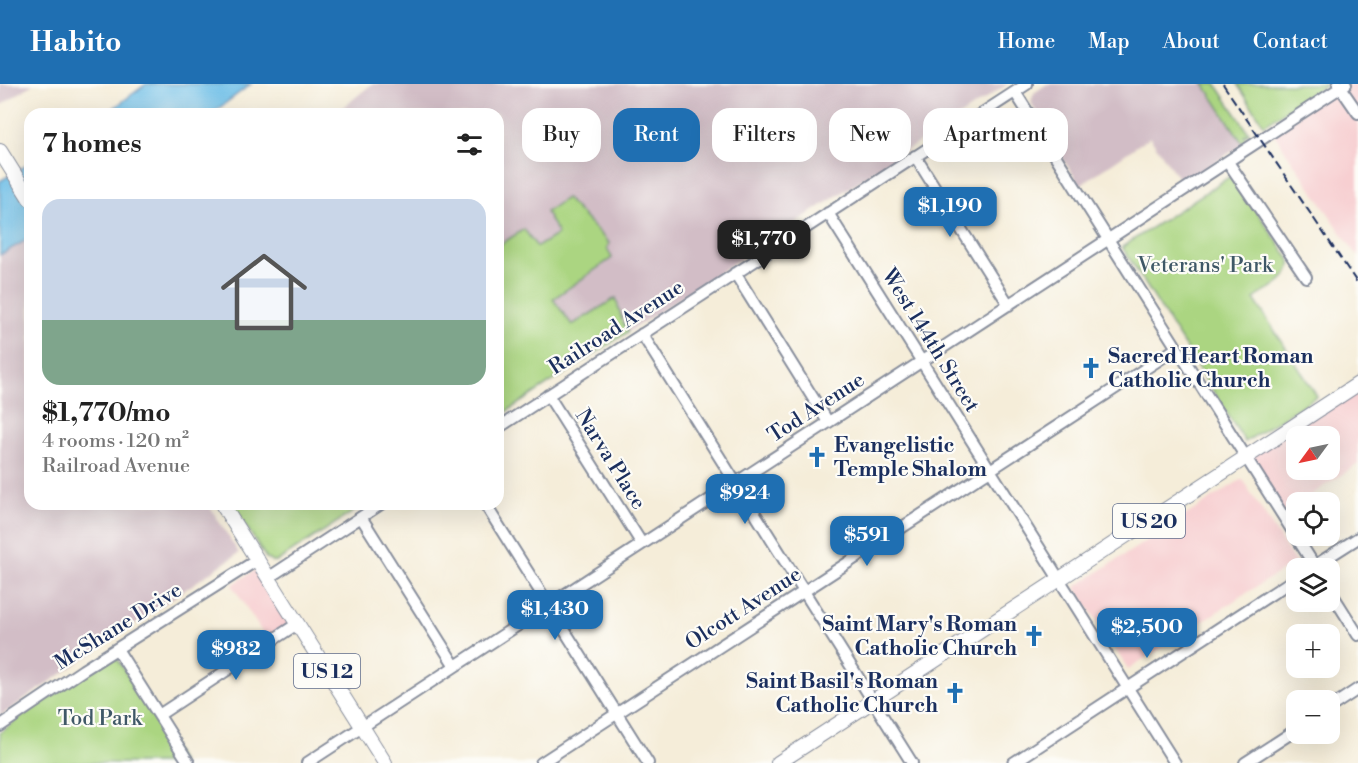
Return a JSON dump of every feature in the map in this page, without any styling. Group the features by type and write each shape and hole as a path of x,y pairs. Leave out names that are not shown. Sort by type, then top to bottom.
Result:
{"main road":[{"path":"2,154 24,189"},
{"name":"US 20","path":"778,763 1358,384"},
{"name":"US 12","path":"226,510 385,763"}],"street":[{"name":"Railroad Avenue","path":"504,424 1027,84"},
{"path":"1341,85 1358,113"},
{"name":"Tod Avenue","path":"307,763 1228,162 1341,85"},
{"path":"1015,92 1308,558"},
{"path":"915,156 1009,304"},
{"path":"1228,162 1306,277"},
{"name":"West 144th Street","path":"828,213 1175,763"},
{"path":"735,273 828,422"},
{"path":"642,334 912,763"},
{"name":"Olcott Avenue","path":"541,763 1177,348"},
{"name":"Narva Place","path":"548,395 642,544"},
{"path":"268,578 372,510"},
{"path":"489,510 648,763"},
{"path":"361,517 455,666"},
{"path":"1329,558 1358,538"},
{"name":"McShane Drive","path":"0,726 257,560"},
{"path":"1013,763 1286,585"},
{"path":"1340,606 1358,635"},
{"path":"159,715 297,624"},
{"path":"117,649 189,763"},
{"path":"1340,701 1358,689"},
{"path":"1245,763 1286,736"}],"shaded area":[{"path":"0,84 33,84 0,106"},
{"path":"372,84 1008,84 971,108 923,108 923,139 911,147 911,108 829,108 829,162 888,162 628,332 616,298 572,326 553,299 558,234 537,247 524,229 504,242 504,108 342,108"},
{"path":"1047,84 1204,84 1243,144 1182,184 1150,137 1080,185 1065,162 1068,162 1068,108 1034,108 1031,102 1034,93"},
{"path":"1339,84 1358,84 1358,257 1274,134"},
{"path":"24,241 24,510 212,510 239,553 0,716 0,255"},
{"path":"1358,386 1358,464 1340,476 1340,426 1296,426"},
{"path":"1286,432 1286,480 1334,480 1315,492 1286,492 1286,512 1283,514 1248,457"},
{"path":"1242,479 1292,558 1286,558 1286,568 1128,669 1075,587"},
{"path":"255,570 289,625 267,640 232,585"}],"green space":[{"path":"1204,84 1216,84 1249,133 1244,136 1247,141 1243,144"},
{"path":"1237,84 1327,84 1264,125"},
{"name":"Veterans' Park","path":"1232,175 1290,260 1290,267 1283,278 1254,299 1317,396 1245,442 1122,247"},
{"path":"566,198 609,243 607,248 612,258 553,299 572,325 616,298 628,332 504,413 504,242 524,229 537,247 558,234 546,212"},
{"path":"236,510 356,510 276,562 266,558"},
{"name":"Tod Park","path":"115,655 182,763 0,763 0,733 20,717"}],"water":[{"path":"146,84 251,84 219,108 114,108"},
{"path":"24,167 24,241 0,255 0,181"}],"railway":[{"path":"1223,84 1358,284"}],"place":[{"name":"Sacred Heart Roman Catholic Church","path":"1091,368"},
{"name":"Evangelistic Temple Shalom","path":"817,457"},
{"name":"Saint Mary's Roman Catholic Church","path":"1034,636"},
{"name":"Saint Basil's Roman Catholic Church","path":"955,693"}]}
